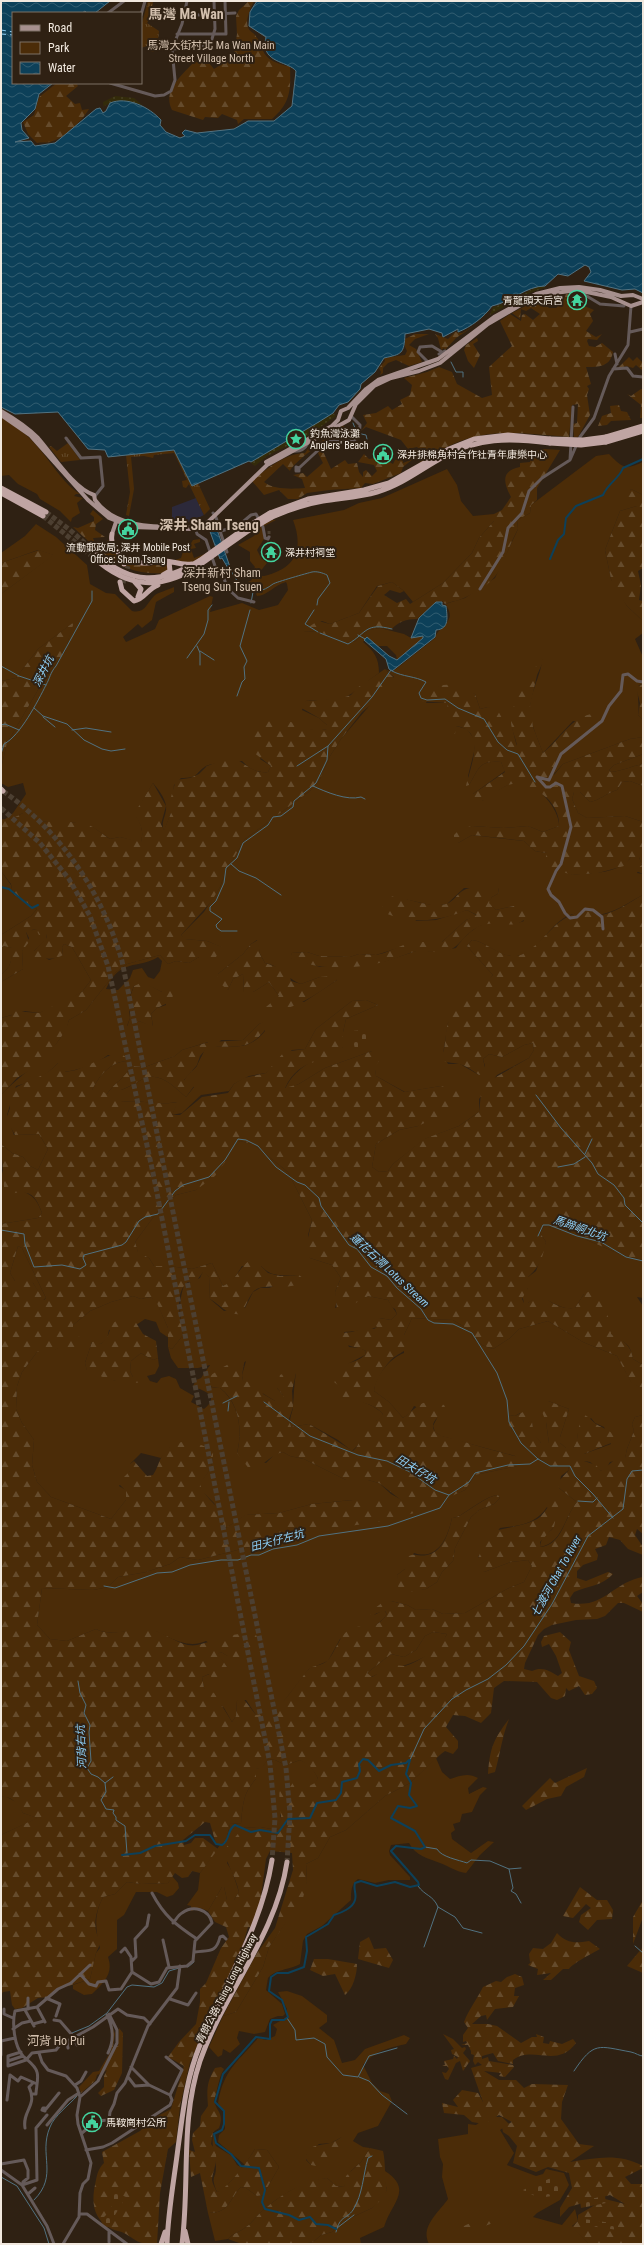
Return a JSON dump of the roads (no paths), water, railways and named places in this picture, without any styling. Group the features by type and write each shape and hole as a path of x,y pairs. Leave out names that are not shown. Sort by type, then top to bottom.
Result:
{"highway":[{"path":"606,439 643,426"},
{"path":"122,582 124,592 132,600 138,600 152,588 187,573 245,528 271,515 313,503 365,495 388,488 409,478 447,454 477,443 510,439 550,441 581,445 643,431"},
{"path":"1,488 45,514 1,494"},
{"path":"112,534 111,544 126,562 153,564 163,561 183,565 199,563"},
{"path":"170,581 152,583 134,581 111,572 95,555 122,571 142,577 162,578 180,572 199,563"},
{"path":"122,571 145,575 164,574 170,569 169,562"},
{"path":"130,597 138,597 142,592 134,581"},
{"name":"青朗公路 Tsing Long Highway","path":"167,2244 182,2110 189,2076 200,2045 253,1932 267,1888 272,1860"},
{"name":"青朗公路 Tsing Long Highway","path":"182,2244 184,2226 186,2129 196,2076 212,2033 270,1921 281,1890 287,1862"},
{"path":"161,2244 168,2225"},
{"path":"184,2226 188,2244"}],"main road":[{"path":"114,528 127,526 182,530 195,527 214,514 257,473 275,459 326,431 336,423 341,411 346,409 378,380 431,363 446,354 494,317 521,301 541,292 564,287 579,287 600,290 621,296 636,296 643,299"},
{"path":"275,459 308,443 346,421 352,415 356,404 374,386 391,378 419,371 440,363 488,324 524,303 548,294 577,290 595,293 624,305 631,306 643,302"},
{"path":"624,305 628,296"},
{"path":"636,296 637,303"},
{"path":"346,409 352,415"},
{"path":"1,411 32,433 62,467 103,509 127,526"},
{"path":"1,415 30,435 56,466 87,498 93,498"},
{"path":"340,416 342,420 346,421"},
{"path":"93,498 109,518 114,528"},
{"path":"109,518 138,525 195,527"},
{"path":"112,534 118,520"}],"street":[{"path":"109,12 124,1"},
{"path":"142,12 145,1"},
{"path":"113,84 140,93 162,96 172,90 175,80 172,49 182,24 187,1"},
{"path":"172,49 203,46 211,42 214,34 214,1"},
{"path":"177,34 226,34 225,2"},
{"path":"197,15 235,13"},
{"path":"577,290 595,301 624,305"},
{"path":"595,293 592,296 595,301"},
{"path":"480,589 502,552 508,528 522,513 529,490 542,478 570,460 580,437 594,418 605,385 613,369 627,349 630,332 631,306"},
{"path":"630,332 643,328"},
{"path":"431,363 424,359 418,351 420,346 432,346 442,352"},
{"path":"615,354 617,364"},
{"path":"420,367 424,359"},
{"path":"613,369 627,368 633,376 643,377"},
{"path":"570,460 573,407"},
{"path":"300,467 321,445 332,441 344,442 354,440 360,430 358,422 352,415"},
{"path":"66,438 81,458 100,457 103,486 93,498"},
{"path":"214,514 227,552"},
{"path":"220,531 238,526 255,514 260,519 265,538 268,539 269,536"},
{"path":"195,527 197,534 206,540 215,566 224,578 227,588 238,598 254,602"},
{"path":"603,929 602,917 594,911 585,909 576,918 570,918 549,891 549,885 561,864 571,822 567,815 562,786 556,783 550,787 546,787 538,777 549,780 561,754 601,722 609,707 621,691 623,675 628,674 637,681 643,682"},
{"path":"152,1893 164,1914 173,1923 197,1939"},
{"path":"132,1972 146,1982 156,1984 162,1979 165,1969 169,1967 180,1968 190,1964 193,1961 195,1952 194,1945 197,1939 212,1925 211,1918 204,1911 198,1909 182,1913 173,1923"},
{"path":"132,1961 136,1958 135,1939 147,1926 149,1915"},
{"path":"195,1952 214,1949 217,1947 220,1937 223,1936 226,1939"},
{"path":"164,1940 169,1967"},
{"path":"80,1974 89,1984 96,1986 98,1982 106,1980 109,1990 121,1989 132,1972 132,1961 130,1953 126,1948 124,1948 121,1952"},
{"path":"33,2094 36,2094 37,2071 23,2056 15,2038 13,2018 15,2011 37,2007 46,1998 71,1983 90,1965"},
{"path":"82,2133 96,2121 109,2120 110,2112 117,2093 128,2077 150,2024 170,1999 176,1988 180,1968"},
{"path":"170,1999 188,2005 196,1993"},
{"path":"28,1998 26,2010 33,2023"},
{"path":"46,1998 60,2004 55,2018 60,2021 73,2036 77,2045"},
{"path":"13,2029 22,2023 44,2022 37,2007"},
{"path":"4,2009 4,2014 13,2018"},
{"path":"8,2056 8,2066 27,2059 31,2053 56,2050 73,2036 93,2027 118,2009 127,2015 144,2018 150,2024"},
{"path":"108,2015 112,2033 108,2053"},
{"path":"47,2125 68,2100 79,2095 98,2081 117,2043 117,2030 108,2015"},
{"path":"15,2038 1,2041 1,2055 8,2056 21,2052"},
{"path":"67,2040 68,2048"},
{"path":"39,2053 42,2063 48,2070 66,2076 75,2084 79,2095 77,2116 91,2163 88,2178 83,2184 80,2193 80,2214 63,2244"},
{"path":"8,2061 23,2056"},
{"path":"86,2150 103,2147 123,2134 146,2123 170,2105 172,2100 170,2095 182,2070 166,2058"},
{"path":"131,2067 149,2085 170,2095"},
{"path":"75,2084 81,2081 86,2072"},
{"path":"7,2100 10,2075 18,2081 21,2077 37,2084"},
{"path":"128,2077 135,2086 149,2085"},
{"path":"24,2128 24,2120 31,2107 33,2094 29,2087 33,2083"},
{"path":"51,2119 47,2115 46,2110 59,2093"},
{"path":"23,2185 37,2180 36,2128 47,2115"},
{"path":"1,2164 24,2160 28,2170 28,2178 23,2182 23,2185"},
{"path":"1,2170 23,2185 47,2226 54,2244"},
{"path":"28,2194 35,2188"},
{"path":"80,2214 87,2214 127,2244"},
{"path":"109,2231 109,2242"}],"water":[{"path":"1,1 110,1 96,12 12,12 12,84 52,84 39,94 35,109 21,123 22,130 29,138 15,142 31,141 35,146 55,143 96,109 100,108 103,113 106,111 110,103 117,101 130,102 144,107 161,120 160,125 166,132 180,138 185,136 182,133 185,130 197,133 234,129 248,121 274,121 292,106 296,71 270,56 265,45 266,37 249,26 250,12 257,1 643,1 643,293 635,289 622,290 584,281 591,272 589,267 585,265 568,276 558,274 545,286 525,291 506,301 492,306 477,321 458,332 458,329 443,337 442,333 429,329 405,334 404,346 401,352 384,358 375,372 361,384 360,389 348,402 339,405 333,413 251,462 249,461 192,486 174,450 108,457 105,450 88,449 58,412 15,414 1,407"},
{"path":"214,521 230,567 228,568 222,558 220,559 208,526"},
{"path":"436,602 442,602 442,605 446,606 446,625 436,630 435,637 392,671 389,669 386,659 364,640 367,637 389,656 397,660 423,638 423,636 411,638 419,618"}],"waterway":[{"path":"451,362 456,372 463,372 463,377"},
{"path":"353,423 357,433 366,435 367,439"},
{"path":"550,559 558,540 564,534 566,518 576,506 603,495 623,468 643,459"},
{"path":"229,567 237,581 242,586 252,591 259,591 275,583 312,572 325,574 327,575 330,583 318,599 317,605"},
{"name":"深井坑","path":"1,754 4,744 16,734 28,718 52,671 92,601 92,591"},
{"path":"251,603 253,592"},
{"path":"187,658 204,634 208,620 208,610 212,605"},
{"path":"237,696 242,682 245,679 244,667 247,661 240,646 250,610"},
{"path":"314,610 305,624 318,632"},
{"path":"320,633 348,644 371,628 383,627 392,629"},
{"path":"358,635 365,639"},
{"path":"197,646 200,653 200,665"},
{"path":"200,651 214,660"},
{"path":"1,666 19,676 46,685"},
{"path":"237,931 221,931 216,925 222,919 210,911 210,907 216,901 224,883 226,868 237,858 243,843 268,825 273,817 281,816 293,807 294,801 316,783 327,760 328,746 372,697 391,670"},
{"path":"392,671 426,682 419,693 421,698 427,700 445,699 458,708 484,719 498,742 507,750 518,754 535,782"},
{"path":"34,708 43,716 67,724 84,740 102,749 111,751 125,749"},
{"path":"43,717 55,727"},
{"path":"1,725 5,724 19,730"},
{"path":"72,730 86,728 111,732"},
{"path":"297,766 328,746"},
{"path":"313,786 343,797 361,797 365,799"},
{"path":"231,864 239,871 256,878 281,895"},
{"path":"1,887 9,889 32,908 38,905"},
{"path":"536,1095 561,1128 592,1163 598,1174 614,1185 624,1198 625,1205 643,1223"},
{"name":"蓮花石澗 Lotus Stream","path":"1,1230 24,1234 25,1244 34,1267 62,1265 80,1269 86,1265 83,1258 84,1255 122,1245 126,1242 139,1221 145,1217 158,1214 175,1191 183,1185 209,1177 225,1160 238,1139 246,1140 258,1146 276,1167 297,1182 305,1185 319,1198 321,1206 349,1245 357,1249 371,1267 387,1276 397,1288 421,1309 428,1320 434,1323 453,1324 472,1333 497,1373 507,1400 509,1422 521,1443 538,1459 550,1466 570,1466 575,1476 593,1494 613,1518"},
{"path":"585,1154 592,1139"},
{"path":"558,1167 574,1164 585,1157"},
{"name":"馬蹄峒北坑","path":"538,1236 543,1225 549,1225 577,1236 601,1242 626,1257 643,1261"},
{"path":"223,1403 237,1396"},
{"path":"228,1411 229,1402"},
{"name":"田夫仔坑","path":"264,1402 310,1436 358,1455 387,1461 410,1472 435,1490 449,1495 469,1482 475,1473 508,1465 530,1464 538,1459"},
{"name":"七渡河 Chat To River","path":"410,1760 424,1729 452,1699 488,1679 506,1665 524,1646 552,1604 588,1536 623,1509 627,1479 632,1471 643,1470"},
{"name":"田夫仔左坑","path":"104,1586 115,1588 157,1573 172,1572 190,1565 221,1560 238,1560 251,1555 259,1555 273,1549 297,1545 319,1536 388,1526 440,1508 449,1495"},
{"path":"578,1501 593,1502 597,1498"},
{"name":"河背右坑","path":"78,1681 80,1693 86,1705 84,1713 90,1725 91,1761 87,1768 91,1774 98,1777 105,1783"},
{"path":"122,1855 140,1853 155,1846 186,1841 195,1835 210,1835 216,1844 222,1845 225,1843 232,1827 235,1825 251,1832 260,1830 278,1833 288,1819 310,1818 317,1803 336,1800 341,1793 342,1782 357,1778 360,1771 359,1764 363,1759 368,1760 379,1771 391,1765 406,1763 409,1760"},
{"path":"336,2229 328,2225 316,2224 310,2217 299,2220 289,2215 265,2209 262,2202 265,2190 259,2168 241,2166 231,2154 216,2143 214,2134 222,2130 224,2124 224,2111 215,2102 223,2074 256,2037 270,2039 270,2024 272,2020 284,2020 288,2017 282,2000 269,1991 271,1977 277,1973 288,1973 304,1967 307,1951 306,1937 328,1924 334,1915 349,1908 354,1903 355,1883 361,1881 377,1886 395,1882 410,1887 419,1885 391,1851 396,1846 421,1849 425,1847 415,1831 391,1818 398,1806 410,1808 417,1806 409,1795 411,1783 406,1774 410,1760"},
{"name":"河背右坑","path":"113,1777 105,1783 106,1792 101,1800 106,1809 114,1810 113,1813 116,1820 125,1826 127,1853"},
{"path":"425,1847 437,1849 446,1856 467,1863 471,1860 490,1861 509,1869 521,1868"},
{"path":"509,1869 513,1888 511,1891 516,1894 521,1903"},
{"path":"418,1886 423,1892 434,1900 438,1907 424,1947"},
{"path":"438,1907 455,1917 463,1928 482,1933"},
{"path":"635,1946 643,1953"},
{"path":"188,1967 194,1962"},
{"path":"72,2033 89,2026 107,2013 127,1987 132,1985 154,1987 162,1983 169,1971 179,1968"},
{"path":"287,2018 295,2030 296,2040 314,2038 325,2044 327,2057 343,2075 358,2077 369,2056 397,2048"},
{"path":"574,2071 592,2050 598,2048 611,2048 643,2056"},
{"path":"359,2077 369,2081 382,2095 407,2114"},
{"path":"34,2200 41,2191 47,2173 46,2147 50,2127 58,2115 77,2096"},
{"path":"336,2232 341,2220 353,2210 359,2198 368,2158 372,2156"},
{"path":"1,2177 17,2186 44,2228 49,2244"},
{"path":"337,2228 354,2215"}],"tunnel":[{"path":"46,512 70,530 97,554"},
{"path":"43,516 93,557"},
{"path":"269,531 269,537"},
{"path":"123,583 128,566"},
{"path":"3,791 24,807 43,825 77,866 103,911 114,936 122,961 286,1768 290,1814 287,1862"},
{"path":"1,808 40,843 69,879 90,916 108,966 153,1173 270,1764 275,1818 272,1860"}],"place":[{"name":"青龍頭天后宮","path":"577,300"},
{"name":"釣魚灣泳灘 Anglers' Beach","path":"296,439"},
{"name":"深井排棉角村合作社青年康樂中心","path":"383,454"},
{"name":"流動郵政局: 深井 Mobile Post Office: Sham Tsang","path":"128,529"},
{"name":"深井村祠堂","path":"271,552"},
{"name":"馬鞍崗村公所","path":"92,2122"}],"district":[{"name":"馬灣 Ma Wan","path":"186,14"},
{"name":"馬灣大街村北 Ma Wan Main Street Village North","path":"211,51"},
{"name":"深井 Sham Tseng","path":"209,525"},
{"name":"深井新村 Sham Tseng Sun Tsuen","path":"222,580"},
{"name":"河背 Ho Pui","path":"56,2041"}]}
